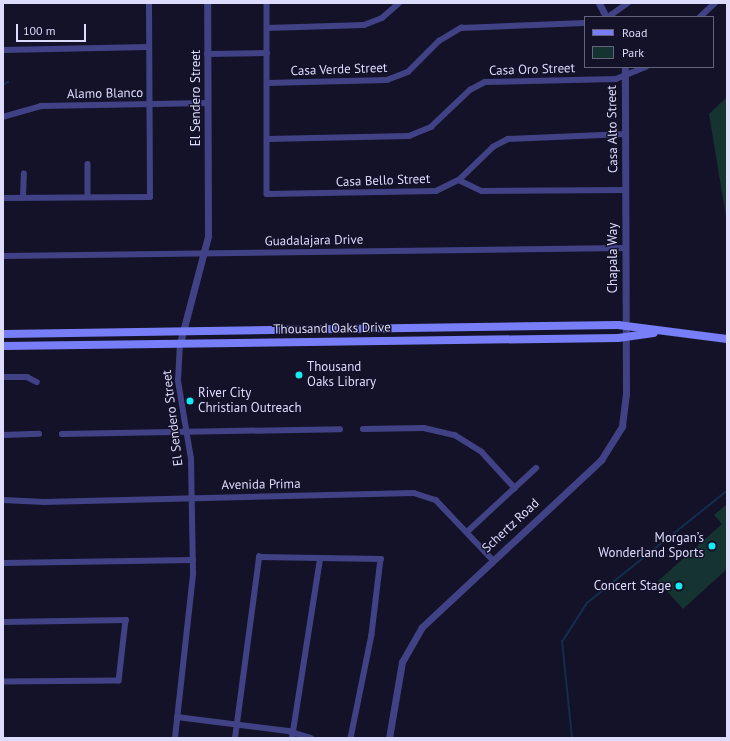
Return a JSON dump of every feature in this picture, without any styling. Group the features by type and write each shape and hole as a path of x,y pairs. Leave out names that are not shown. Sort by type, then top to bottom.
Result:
{"main road":[{"name":"Thousand Oaks Drive","path":"3,334 625,326 727,339"},
{"name":"Thousand Oaks Drive","path":"3,346 625,338 662,331"}],"street":[{"path":"3,198 150,197 148,104 149,3"},
{"name":"El Sendero Street","path":"175,738 193,560 192,497 188,432 178,381 182,331 205,253 208,103 207,3"},
{"path":"267,3 267,139"},
{"path":"266,28 364,25 382,18 399,3"},
{"path":"599,3 606,16"},
{"path":"608,16 628,3"},
{"path":"701,16 715,3"},
{"name":"Casa Verde Street","path":"267,83 387,80 408,72 439,41 461,28 584,24"},
{"path":"3,50 148,47"},
{"path":"207,54 267,53"},
{"name":"Casa Alto Street","path":"625,68 626,190"},
{"name":"Casa Oro Street","path":"267,139 409,136 432,127 470,90 485,82 625,77 644,68"},
{"name":"Alamo Blanco","path":"3,118 41,106 208,103"},
{"name":"Casa Bello Street","path":"267,139 267,194 422,193 441,190 459,180 493,146 513,137 626,134"},
{"path":"88,164 88,197"},
{"path":"24,174 24,198"},
{"path":"459,180 482,191 626,190"},
{"name":"Chapala Way","path":"625,326 626,190"},
{"name":"Guadalajara Drive","path":"3,256 625,248"},
{"name":"Schertz Road","path":"389,738 399,672 410,643 429,618 612,445 626,406 625,326"},
{"path":"3,377 27,377 37,382"},
{"path":"363,429 424,428 455,435 482,452 515,488"},
{"path":"62,434 340,429"},
{"path":"3,435 39,434"},
{"path":"467,532 536,468"},
{"name":"Avenida Prima","path":"3,500 44,502 192,497 414,493 436,500 492,559"},
{"path":"235,738 259,557 320,560 381,559 372,636 351,738"},
{"path":"3,563 193,560"},
{"path":"293,735 320,560"},
{"path":"3,622 126,620 119,681 3,682"},
{"path":"177,717 236,724 310,738"}],"green space":[{"path":"727,97 727,223 709,114"},
{"name":"Morgan’s Wonderland Sports","path":"727,504 727,569 683,609 658,581 722,524 714,515"}],"waterway":[{"path":"3,85 8,82"},
{"path":"572,738 562,642 587,603 727,491"}],"place":[{"name":"Thousand Oaks Library","path":"299,375"},
{"name":"River City Christian Outreach","path":"190,401"},
{"name":"Morgan’s Wonderland Sports","path":"712,546"},
{"name":"Concert Stage","path":"679,586"}]}
